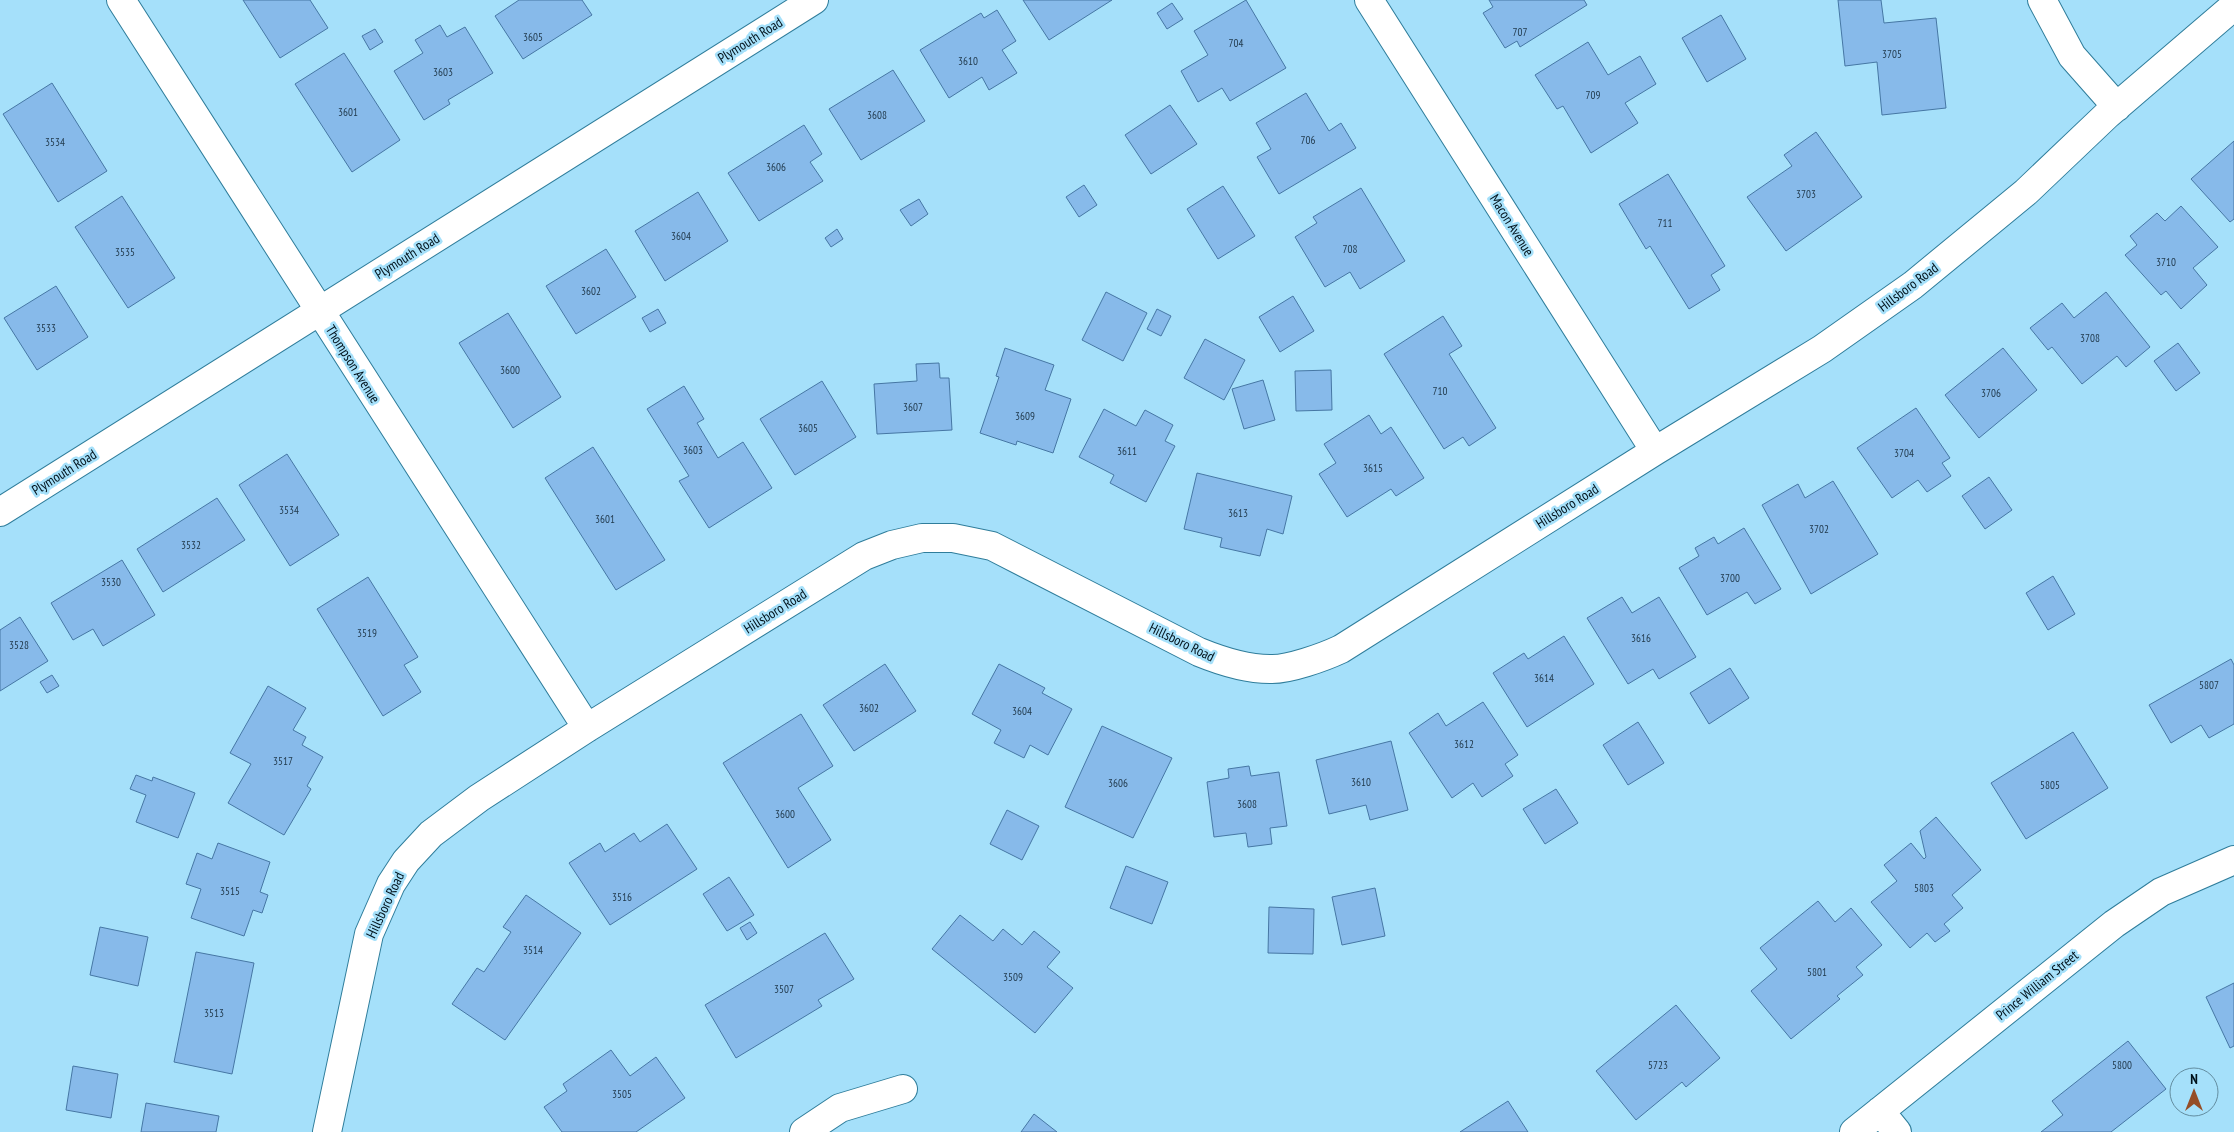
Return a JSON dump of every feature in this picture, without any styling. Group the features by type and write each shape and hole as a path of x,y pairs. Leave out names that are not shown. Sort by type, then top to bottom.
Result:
{"street":[{"name":"Thompson Avenue","path":"121,0 395,432 587,728"},
{"name":"Plymouth Road","path":"0,512 814,0"},
{"name":"Macon Avenue","path":"1369,0 1655,451"},
{"path":"2042,0 2072,56 2117,107"},
{"name":"Hillsboro Road","path":"327,1132 369,934 391,884 406,861 431,834 479,798 587,728 864,556 892,545 922,538 954,538 992,546 1199,652 1225,662 1271,670 1323,657 1340,649 1655,451 1822,349 1913,285 2026,192 2117,107 2234,6"},
{"name":"Prince William Street","path":"1854,1132 2114,924 2161,892 2234,860"},
{"path":"804,1132 840,1108 902,1089"},
{"path":"1880,1111 1897,1132"}],"building":[{"path":"243,0 310,0 328,28 280,58"},
{"path":"519,0 582,0 592,15 523,59 495,16"},
{"path":"1023,0 1112,0 1049,40"},
{"path":"1246,0 1286,68 1230,101 1222,88 1198,102 1181,71 1208,55 1194,31"},
{"path":"1489,0 1584,0 1587,5 1520,47 1517,41 1505,48 1483,13 1493,7"},
{"path":"1838,0 1881,0 1884,23 1936,18 1946,108 1882,115 1877,62 1845,66"},
{"path":"1172,3 1183,19 1167,29 1157,13"},
{"path":"997,10 1016,41 1002,50 1017,73 989,90 982,77 949,98 920,50 981,13 984,18"},
{"path":"1721,15 1746,59 1707,82 1682,38"},
{"path":"440,25 447,37 465,27 493,73 448,100 450,104 424,120 394,71 423,53 415,40"},
{"path":"375,29 383,42 370,50 362,36"},
{"path":"1588,42 1608,75 1640,56 1656,84 1625,103 1638,123 1591,153 1563,106 1557,109 1535,75"},
{"path":"344,53 400,140 352,172 295,84"},
{"path":"893,70 925,121 861,160 829,109"},
{"path":"52,83 107,171 58,202 3,114"},
{"path":"1306,93 1329,131 1341,123 1356,148 1279,194 1257,157 1271,149 1256,123"},
{"path":"1170,105 1197,144 1151,174 1125,135"},
{"path":"804,125 822,154 810,162 823,181 759,221 728,173"},
{"path":"1816,132 1862,197 1786,251 1747,197 1792,166 1784,155"},
{"path":"2234,141 2234,219 2230,222 2191,179"},
{"path":"1668,174 1725,266 1711,275 1720,290 1689,309 1650,246 1646,249 1619,204"},
{"path":"1084,185 1097,205 1079,217 1066,197"},
{"path":"1223,186 1255,236 1218,259 1187,209"},
{"path":"1361,188 1405,261 1360,289 1350,272 1325,287 1295,237 1317,223 1313,217"},
{"path":"698,192 728,241 665,281 635,231"},
{"path":"122,196 175,278 128,308 75,227"},
{"path":"919,199 928,214 911,226 900,210"},
{"path":"2181,206 2218,247 2193,268 2207,285 2181,309 2166,291 2161,295 2125,255 2137,245 2130,236 2157,213 2165,221"},
{"path":"837,229 843,239 831,247 825,238"},
{"path":"606,249 636,297 576,334 546,286"},
{"path":"56,286 88,337 37,370 4,318"},
{"path":"1106,292 1147,313 1123,361 1082,340"},
{"path":"2106,292 2150,347 2126,367 2117,356 2082,384 2052,347 2048,350 2030,328 2062,303 2074,318"},
{"path":"1293,296 1314,331 1280,352 1259,317"},
{"path":"658,309 666,323 650,332 642,318"},
{"path":"1157,309 1171,316 1161,336 1147,329"},
{"path":"508,313 561,397 513,428 459,343"},
{"path":"1443,316 1462,346 1449,354 1496,428 1469,446 1463,437 1444,449 1384,354"},
{"path":"1205,339 1245,360 1224,400 1184,378"},
{"path":"2178,343 2200,373 2176,391 2154,361"},
{"path":"1005,348 1054,365 1045,390 1071,399 1053,453 1017,441 1016,445 980,433 999,377 996,376"},
{"path":"2003,348 2037,390 1979,438 1945,395"},
{"path":"939,363 940,378 949,378 952,430 877,434 874,384 917,381 916,364"},
{"path":"1331,370 1332,410 1296,411 1295,371"},
{"path":"1263,380 1275,420 1244,429 1232,389"},
{"path":"822,381 856,437 795,475 760,419"},
{"path":"684,386 704,419 697,423 718,458 743,442 772,488 709,528 679,481 689,476 647,409"},
{"path":"1916,408 1950,458 1942,463 1951,476 1927,492 1918,480 1892,498 1857,448"},
{"path":"1104,409 1136,426 1145,410 1173,425 1165,441 1175,446 1146,502 1110,483 1114,475 1079,457"},
{"path":"1369,415 1381,434 1391,427 1424,478 1396,496 1391,489 1347,517 1319,474 1336,463 1324,444"},
{"path":"593,447 665,560 616,590 545,478"},
{"path":"287,454 339,535 290,566 239,485"},
{"path":"1197,473 1292,496 1283,534 1267,529 1260,556 1220,547 1222,538 1184,529"},
{"path":"1989,477 2012,510 1985,529 1962,496"},
{"path":"1833,481 1878,554 1811,594 1762,505 1798,484 1805,498"},
{"path":"217,498 245,540 163,592 137,549"},
{"path":"1744,528 1781,589 1755,604 1747,592 1707,615 1679,568 1699,556 1695,548 1714,537 1718,544"},
{"path":"122,560 155,615 103,646 93,629 73,640 51,603"},
{"path":"2053,576 2075,614 2048,630 2026,593"},
{"path":"368,577 418,657 404,665 421,692 383,716 317,609"},
{"path":"1622,597 1632,613 1659,597 1696,657 1659,679 1653,669 1628,684 1587,618"},
{"path":"20,617 48,661 0,691 0,630"},
{"path":"1564,636 1594,684 1527,727 1493,673 1524,653 1528,659"},
{"path":"2231,659 2234,665 2234,724 2209,738 2201,725 2171,743 2149,705"},
{"path":"885,664 916,711 854,751 823,705"},
{"path":"999,664 1045,688 1042,693 1072,709 1048,755 1030,745 1024,758 994,743 1001,730 972,714"},
{"path":"1730,668 1749,698 1709,724 1690,693"},
{"path":"52,675 59,686 47,693 40,682"},
{"path":"268,686 306,708 293,730 306,737 302,745 323,757 307,786 311,789 284,835 228,803 251,764 230,753"},
{"path":"1483,702 1518,755 1505,764 1513,776 1482,797 1473,783 1452,798 1409,733 1438,713 1446,726"},
{"path":"801,714 833,766 798,788 831,840 788,868 723,763"},
{"path":"1638,722 1664,763 1628,785 1603,745"},
{"path":"1102,726 1172,758 1133,838 1065,807"},
{"path":"2073,732 2108,788 2026,839 1991,783"},
{"path":"1391,741 1408,810 1370,820 1366,805 1329,814 1316,760"},
{"path":"1249,766 1251,776 1279,772 1287,826 1270,828 1272,844 1248,847 1246,833 1214,837 1207,782 1229,778 1228,769"},
{"path":"136,775 152,781 153,777 195,793 178,838 136,822 146,795 130,789"},
{"path":"1556,789 1578,823 1545,844 1523,809"},
{"path":"1007,810 1039,826 1022,860 990,844"},
{"path":"1936,817 1981,870 1952,895 1963,908 1944,924 1950,931 1935,942 1927,933 1910,948 1871,902 1897,881 1884,865 1911,843 1924,859 1926,857 1920,831"},
{"path":"667,824 697,869 610,925 569,863 600,843 605,852 634,833 640,842"},
{"path":"218,843 270,862 260,892 268,895 262,913 253,910 244,936 191,918 201,889 186,884 197,853 212,859"},
{"path":"1126,866 1168,882 1152,924 1110,908"},
{"path":"729,877 754,915 727,931 703,894"},
{"path":"1375,888 1385,936 1342,945 1332,897"},
{"path":"526,895 581,933 505,1040 452,1004 477,968 484,972 511,932 503,927"},
{"path":"1818,901 1835,922 1851,908 1882,945 1856,967 1863,975 1837,996 1840,999 1791,1039 1751,991 1777,969 1760,948"},
{"path":"1269,907 1314,909 1313,954 1268,953"},
{"path":"960,915 993,941 1003,929 1022,945 1034,931 1060,952 1047,967 1073,988 1035,1033 932,949"},
{"path":"750,922 757,933 747,940 740,928"},
{"path":"100,927 148,937 138,986 90,975"},
{"path":"825,933 854,979 818,1000 822,1006 736,1058 705,1005"},
{"path":"196,952 254,963 232,1074 174,1062"},
{"path":"2234,983 2234,1046 2230,1048 2206,997"},
{"path":"1676,1005 1720,1058 1686,1087 1682,1082 1636,1120 1596,1071"},
{"path":"2128,1041 2166,1089 2111,1132 2041,1132 2063,1115 2052,1101"},
{"path":"611,1050 630,1076 656,1057 685,1098 636,1132 562,1132 544,1107 567,1091 563,1084"},
{"path":"73,1066 118,1074 111,1118 66,1110"},
{"path":"1508,1101 1528,1132 1460,1132"},
{"path":"146,1103 219,1116 216,1132 141,1132"},
{"path":"1034,1114 1057,1132 1021,1132"}]}
